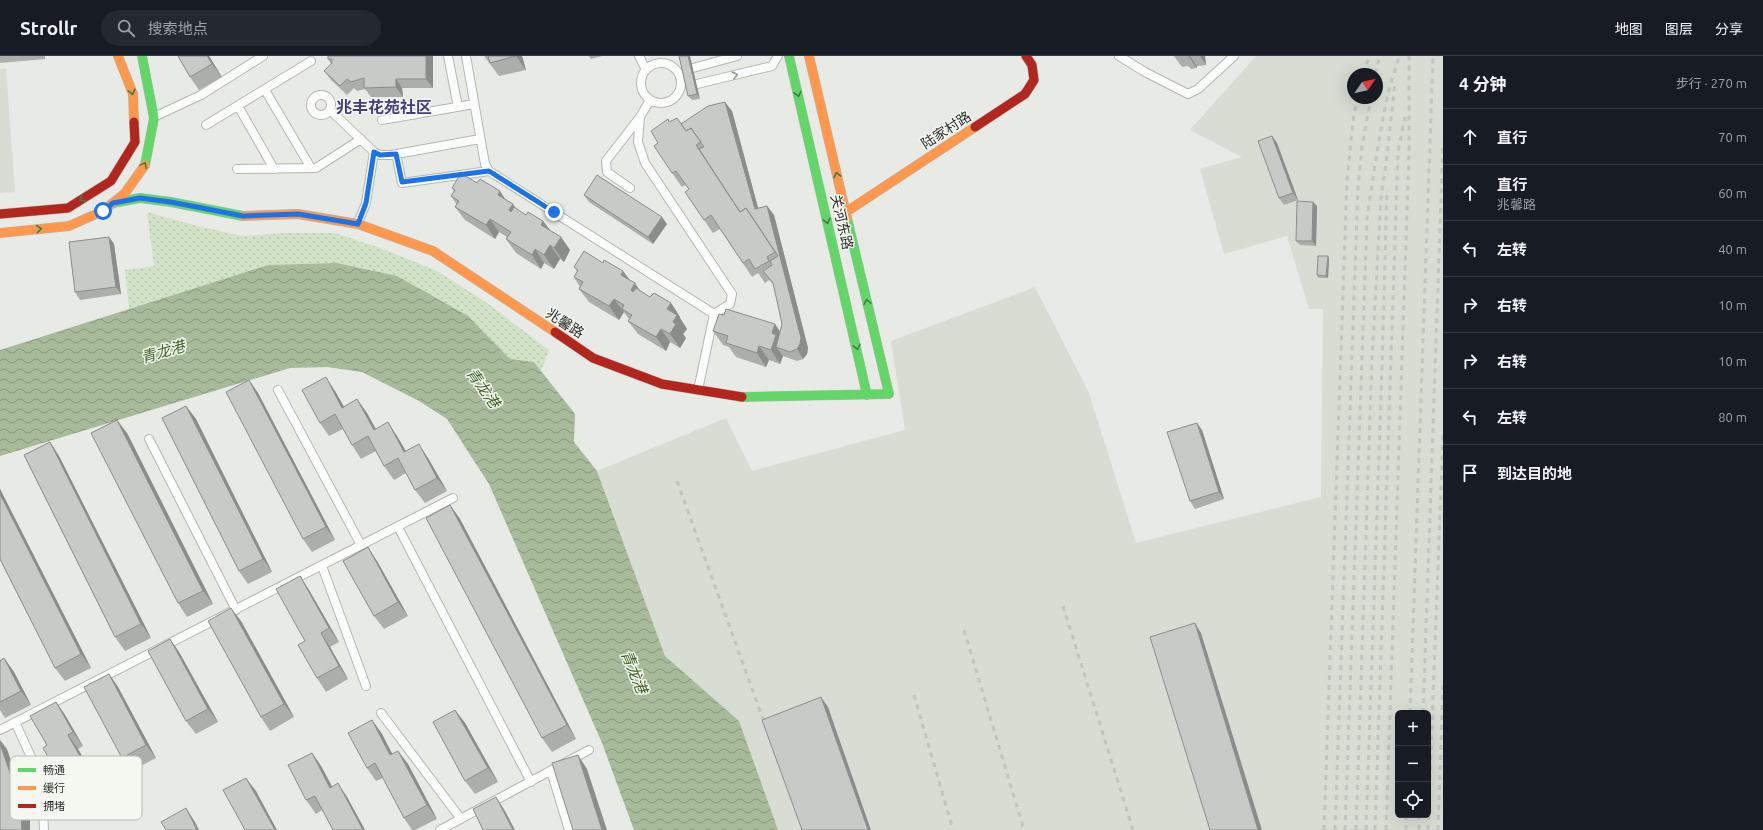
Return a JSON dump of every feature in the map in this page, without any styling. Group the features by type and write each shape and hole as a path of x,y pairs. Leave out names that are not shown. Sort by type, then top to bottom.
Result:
{"main road":[{"path":"0,214 68,208 112,181 135,142 133,94 118,56"},
{"path":"0,233 69,226 103,211 125,193 146,163 154,118 142,56"},
{"name":"关河东路","path":"789,56 868,395"},
{"name":"关河东路","path":"809,56 889,394"},
{"name":"陆家村路","path":"846,212 1025,94 1034,80 1032,65 1026,56"},
{"name":"兆馨路","path":"113,203 140,198 171,202 243,216 298,214 358,224 433,251 593,358 662,384 746,398 889,394"}],"lane":[{"path":"154,118 201,95 262,56"},
{"path":"448,56 458,107"},
{"path":"466,56 480,139 485,164 489,171 714,314"},
{"path":"639,56 646,70"},
{"path":"693,68 737,56"},
{"path":"697,84 772,66 778,56"},
{"path":"1119,56 1145,72 1188,94 1198,89 1234,56"},
{"path":"673,68 680,77 684,88 668,102 662,103 650,100 645,96 641,83 646,70 657,60 673,68 684,70"},
{"path":"206,125 311,61"},
{"path":"265,90 311,168"},
{"path":"630,188 607,172 606,161 640,117 650,100"},
{"path":"382,120 474,104"},
{"path":"238,106 274,168"},
{"path":"330,110 374,152 380,155 396,154 480,139"},
{"path":"640,117 638,142 645,163 732,294 730,304 714,314 698,390"},
{"path":"237,169 316,168 361,139"},
{"path":"358,224 366,203 374,152"},
{"path":"396,154 402,182 489,171"},
{"path":"278,390 361,546"},
{"path":"149,439 236,610"},
{"path":"0,730 453,498"},
{"path":"398,527 530,782"},
{"path":"322,566 366,686"},
{"path":"381,714 461,819"},
{"path":"16,722 31,756"},
{"path":"440,830 589,750"},
{"path":"551,771 569,830"},
{"path":"43,820 44,830"}],"shaded area":[{"path":"1256,56 1443,56 1443,830 696,830 665,656 597,471 726,418 752,471 905,430 891,341 1035,287 1089,393 1136,543 1321,497 1323,309 1309,309 1287,236 1224,254 1200,169 1242,157 1190,130"},
{"path":"6,68 15,192 0,193 0,69"},
{"path":"147,212 193,225 242,236 285,233 335,233 383,249 437,271 487,303 549,350 541,371 534,362 510,359 471,319 397,276 337,263 268,265 129,309 125,270 154,266"}],"water":[{"name":"青龙港","path":"337,263 397,276 468,316 510,359 534,362 575,414 574,442 597,471 665,656 739,721 778,830 634,830 602,743 489,484 447,419 419,401 362,372 327,367 290,368 0,456 0,350 268,265"}],"building":[{"path":"178,56 207,56 212,64 190,77"},
{"path":"328,56 426,56 426,79 396,79 396,87 364,88 364,78 351,82 347,79 340,86 324,71 332,63 332,59 328,59"},
{"path":"488,56 516,56 490,63"},
{"path":"679,56 688,56 697,94 688,96"},
{"path":"725,102 755,209 767,206 801,338 797,349 790,352 776,347 782,324 773,283 763,271 772,265 770,261 778,256 746,208 740,212 699,149 704,147 691,128 686,131 681,124 708,106"},
{"path":"677,118 686,131 691,128 701,142 696,145 740,212 746,208 775,252 767,257 769,261 755,269 749,259 743,263 711,215 704,220 685,192 689,189 676,171 672,173 654,146 658,143 651,131 668,119 669,122"},
{"path":"1272,136 1293,193 1279,198 1258,141"},
{"path":"461,173 477,183 480,179 500,191 498,195 513,204 509,210 511,212 514,207 526,215 528,212 543,221 541,225 561,237 554,248 550,245 544,255 535,249 532,255 506,239 511,232 490,219 486,225 455,207 459,201 451,196 455,190 452,188"},
{"path":"597,175 662,217 648,237 584,195"},
{"path":"1297,201 1313,202 1312,241 1296,241"},
{"path":"109,237 116,287 75,292 69,242"},
{"path":"584,251 603,263 604,260 623,271 621,275 635,283 631,290 633,292 636,288 650,297 654,293 671,303 667,309 677,315 673,322 676,324 670,334 661,329 656,337 628,321 632,315 622,309 624,305 614,299 609,306 579,289 583,282 574,277 578,270 574,267"},
{"path":"1318,256 1328,256 1326,276 1317,275"},
{"path":"726,309 775,324 772,333 776,335 771,350 759,346 757,353 726,343 728,336 713,331 719,314 724,315"},
{"path":"326,377 342,408 357,399 374,430 388,422 404,452 419,444 437,478 415,490 398,458 384,466 368,436 352,445 335,414 320,423 302,390"},
{"path":"249,380 326,527 303,539 226,392"},
{"path":"186,406 263,559 239,571 162,418"},
{"path":"117,420 203,591 178,603 91,433"},
{"path":"1197,423 1219,492 1190,501 1167,432"},
{"path":"50,442 141,624 115,637 24,455"},
{"path":"0,494 81,654 55,668 0,559"},
{"path":"450,505 567,725 542,738 426,518"},
{"path":"368,547 398,602 374,616 343,561"},
{"path":"300,576 329,628 321,633 339,666 317,678 298,645 305,641 276,589"},
{"path":"231,608 284,704 261,717 208,621"},
{"path":"1195,623 1258,830 1210,830 1150,637"},
{"path":"170,639 208,709 186,721 148,651"},
{"path":"4,658 21,691 0,702 0,661"},
{"path":"109,674 146,745 126,756 121,756 84,687"},
{"path":"821,697 868,830 802,830 762,720"},
{"path":"56,702 73,732 68,735 80,756 47,756 43,748 47,745 30,716"},
{"path":"455,710 488,768 465,781 433,722"},
{"path":"372,720 390,755 398,751 427,805 404,818 375,763 367,768 348,733"},
{"path":"0,744 10,772 10,820 21,820 22,830 0,830"},
{"path":"312,753 330,788 338,783 363,830 333,830 315,796 306,800 288,765"},
{"path":"578,755 602,830 573,830 552,763"},
{"path":"246,778 275,830 245,830 223,790"},
{"path":"496,797 513,830 483,830 473,809"},
{"path":"186,808 197,830 166,830 161,822"}],"railway":[{"path":"1366,68 1369,56"},
{"path":"1377,68 1380,56"},
{"path":"1345,830 1367,219 1376,156 1389,89 1399,56"},
{"path":"1386,830 1409,151 1409,56"},
{"path":"1410,710 1433,56"},
{"path":"1356,830 1372,358 1381,197 1395,83"},
{"path":"1324,830 1347,180 1354,113 1356,104"},
{"path":"1335,830 1358,187 1362,146 1370,104"},
{"path":"1375,830 1398,152 1405,117"},
{"path":"1423,710 1443,143"},
{"path":"1366,830 1387,190"},
{"path":"1428,830 1443,434"},
{"path":"677,481 767,730"},
{"path":"1063,606 1133,830"},
{"path":"964,630 1024,830"},
{"path":"1438,830 1443,682"},
{"path":"914,695 953,830"},
{"path":"1406,818 1406,830"},
{"path":"1419,818 1419,830"}],"traffic: fast":[{"path":"142,56 154,118 145,165"},
{"path":"789,56 867,395"},
{"path":"113,203 140,198 171,202 243,216"},
{"path":"742,397 889,394 847,218"}],"traffic: slow":[{"path":"118,56 133,94 134,122"},
{"path":"809,56 847,218"},
{"path":"846,212 975,127"},
{"path":"0,233 69,226 103,211 125,193 145,165"},
{"path":"243,216 298,214 358,224 433,251 555,332"}],"traffic: jam":[{"path":"975,127 1025,94 1034,80 1032,65 1026,56"},
{"path":"0,214 68,208 111,181 135,142 134,122"},
{"path":"555,332 593,358 662,384 742,397"}],"district":[{"name":"兆丰花苑社区","path":"384,107"}],"route":[{"path":"103,211 113,203 140,198 171,202 243,216 298,214 358,224 366,203 374,152 380,155 396,154 402,182 489,171 554,212"}]}
